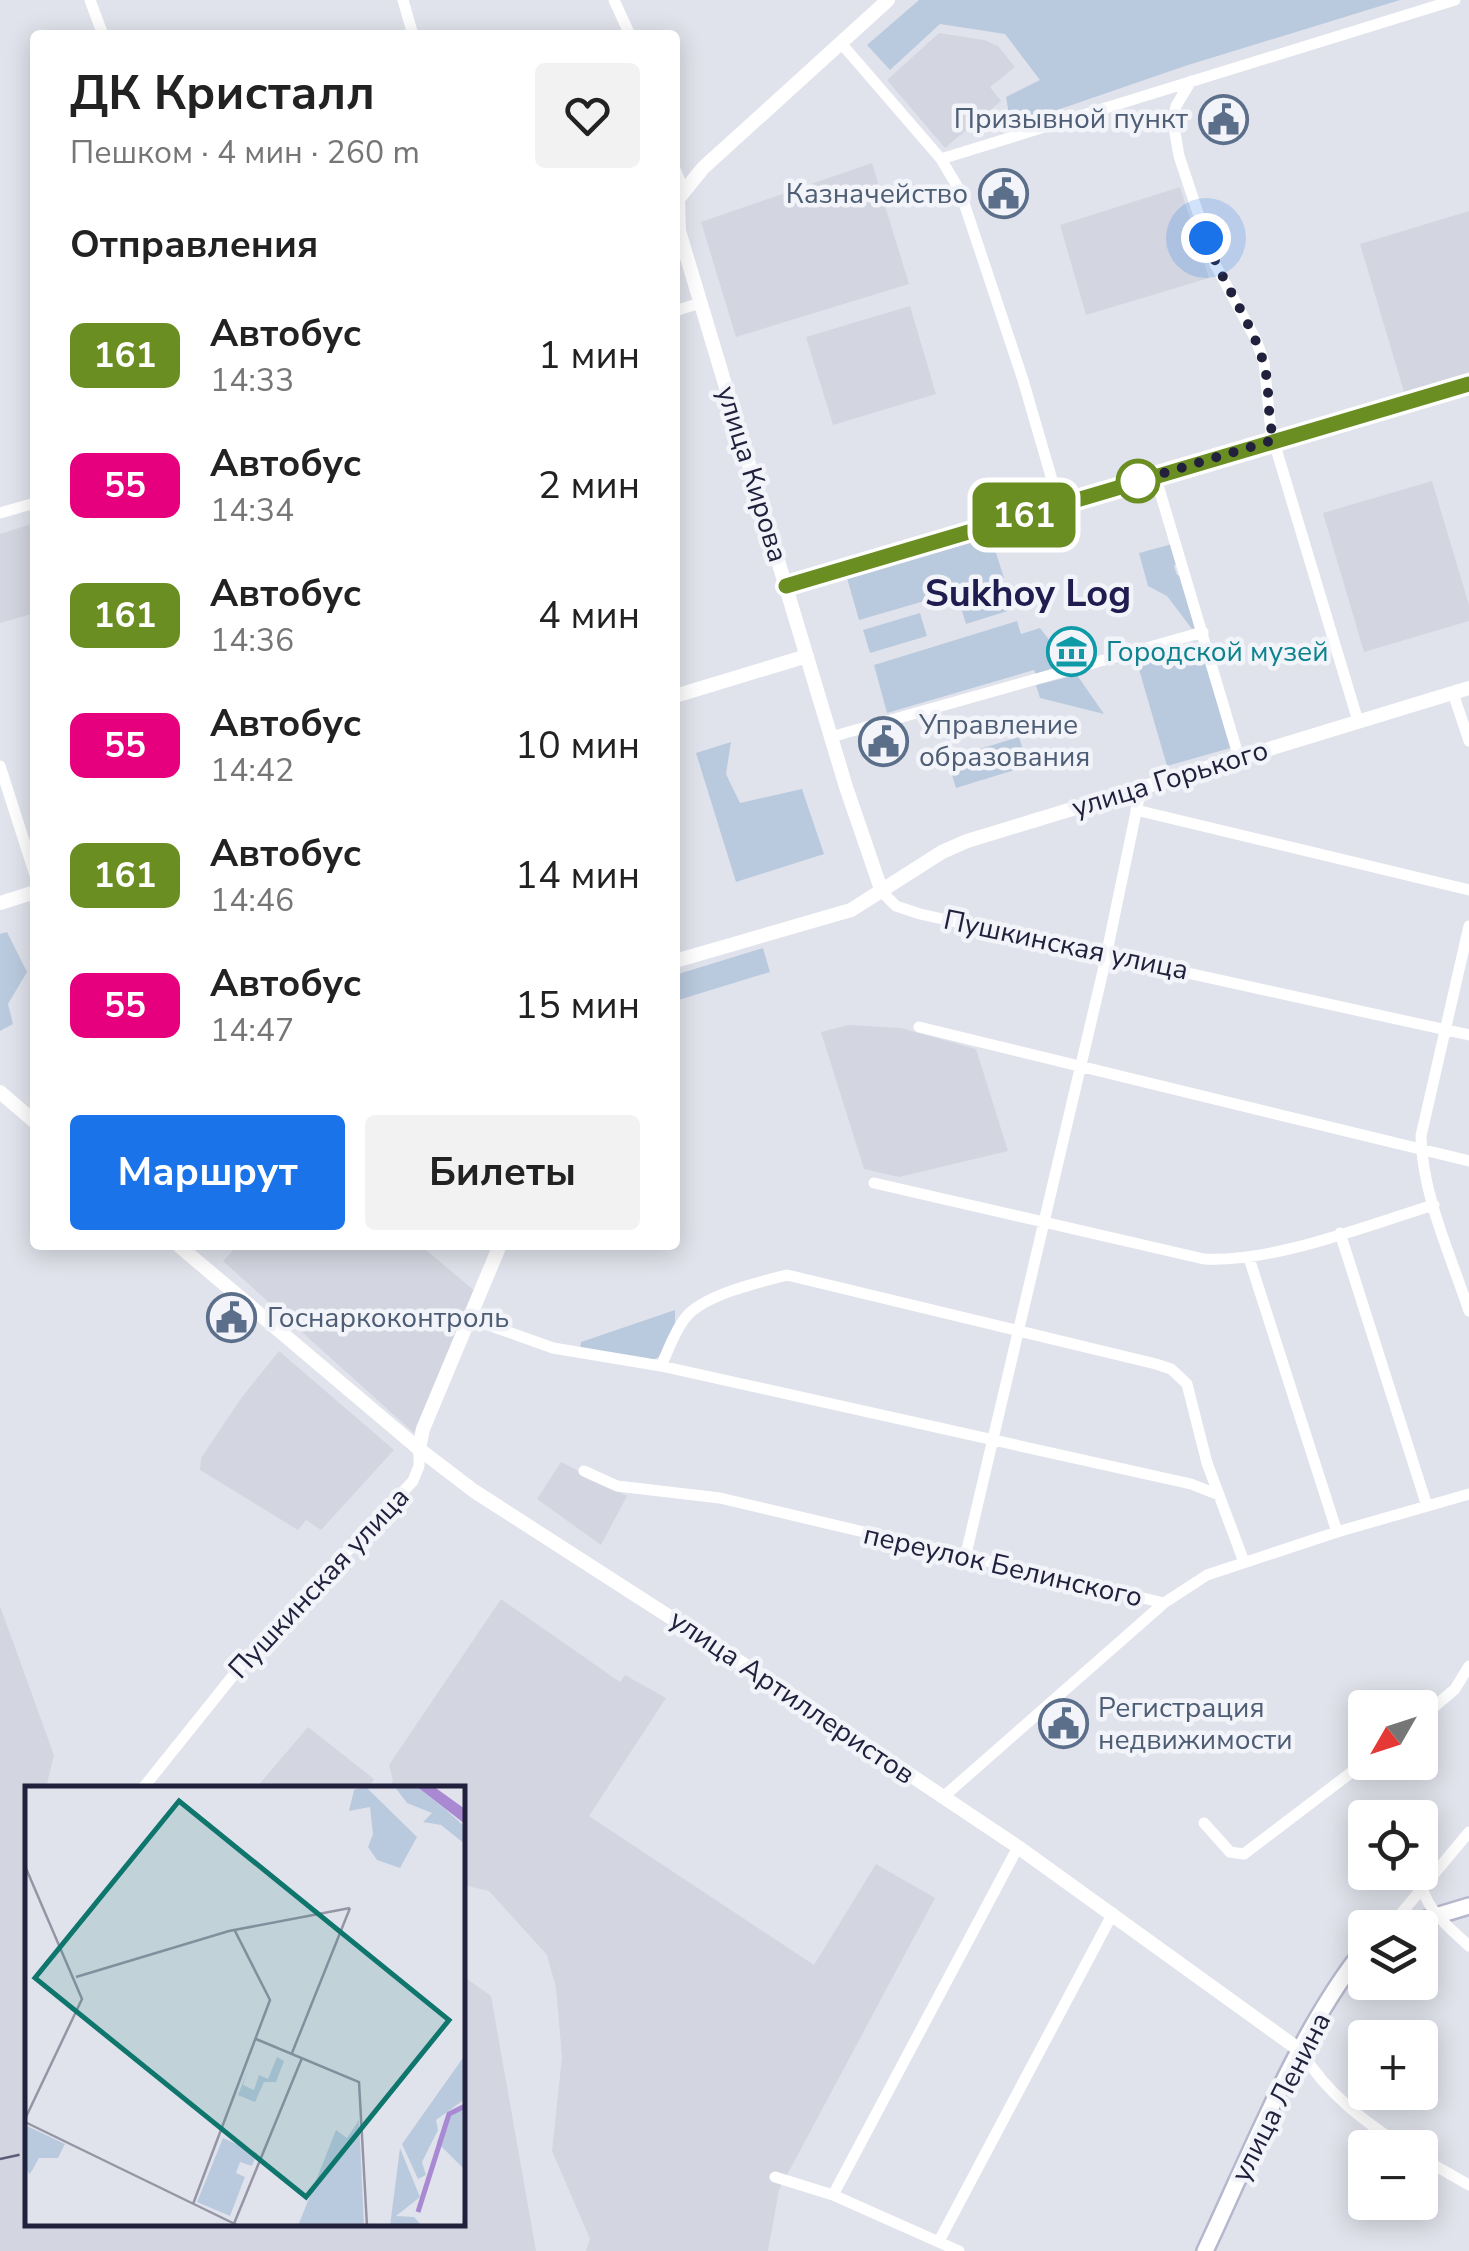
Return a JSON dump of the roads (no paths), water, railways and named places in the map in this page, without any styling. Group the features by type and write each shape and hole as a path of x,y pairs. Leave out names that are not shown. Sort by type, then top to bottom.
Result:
{"main road":[{"path":"1438,1914 1469,1906"},
{"name":"улица Ленина","path":"1205,2251 1301,2051 1348,1969"}],"street":[{"path":"90,0 100,30"},
{"path":"403,0 412,30"},
{"path":"614,0 628,30"},
{"path":"680,197 703,168 888,0"},
{"path":"940,159 1454,0"},
{"path":"840,42 940,159 960,191 1059,504"},
{"path":"1191,81 1176,106 1179,156 1215,264 1264,362 1274,440 1358,721"},
{"name":"улица Кирова","path":"680,238 831,737 882,892"},
{"path":"680,309 700,303"},
{"path":"786,586 1469,384"},
{"path":"1155,475 1239,758"},
{"path":"0,513 30,504"},
{"path":"831,737 1203,632"},
{"path":"680,694 806,656"},
{"name":"улица Горького","path":"882,892 942,852 967,841 1469,688"},
{"path":"1453,693 1469,741"},
{"path":"0,766 30,859"},
{"path":"965,1558 1107,954 1141,788"},
{"path":"1136,810 1469,890"},
{"path":"680,960 850,910 882,892"},
{"name":"Пушкинская улица","path":"882,892 896,906 920,914 1469,1034"},
{"path":"0,903 30,894"},
{"path":"1469,926 1422,1125 1421,1150 1434,1205 1469,1312"},
{"path":"919,1028 1469,1161"},
{"path":"0,1092 30,1118"},
{"path":"874,1183 1204,1259 1249,1258 1434,1205"},
{"path":"1340,1233 1427,1506"},
{"name":"улица Артиллеристов","path":"184,1250 474,1491 794,1697 1112,1913 1301,2051 1332,2093 1378,2130"},
{"name":"Пушкинская улица","path":"145,1786 244,1662 413,1481 423,1429 498,1250"},
{"path":"1249,1258 1337,1532"},
{"path":"661,1366 685,1318 698,1307 752,1284 786,1275 1020,1329 1171,1369 1187,1384 1196,1428 1244,1562"},
{"path":"469,1318 553,1348 661,1366 1191,1484 1218,1495"},
{"name":"переулок Белинского","path":"584,1471 616,1486 720,1498 1164,1603 1207,1575 1469,1494"},
{"path":"942,1798 1164,1603"},
{"path":"1438,1704 1455,1689 1469,1666"},
{"path":"1204,1823 1230,1852 1244,1854 1348,1775"},
{"path":"1438,1868 1469,1832"},
{"path":"832,2195 1018,1847"},
{"path":"939,2241 1112,1913"},
{"path":"1438,1916 1469,1946"},
{"path":"1438,2167 1469,2185"},
{"path":"774,2176 832,2195 958,2251"}],"railway":[{"path":"0,2159 25,2154"}],"place":[{"name":"Призывной пункт","path":"1223,119"},
{"name":"Казначейство","path":"1003,194"},
{"name":"Городской музей","path":"1071,652"},
{"name":"Управление образования","path":"884,741"},
{"name":"Госнаркоконтроль","path":"232,1318"},
{"name":"Регистрация недвижимости","path":"1063,1724"}],"district":[{"name":"Sukhoy Log","path":"1028,593"}]}
